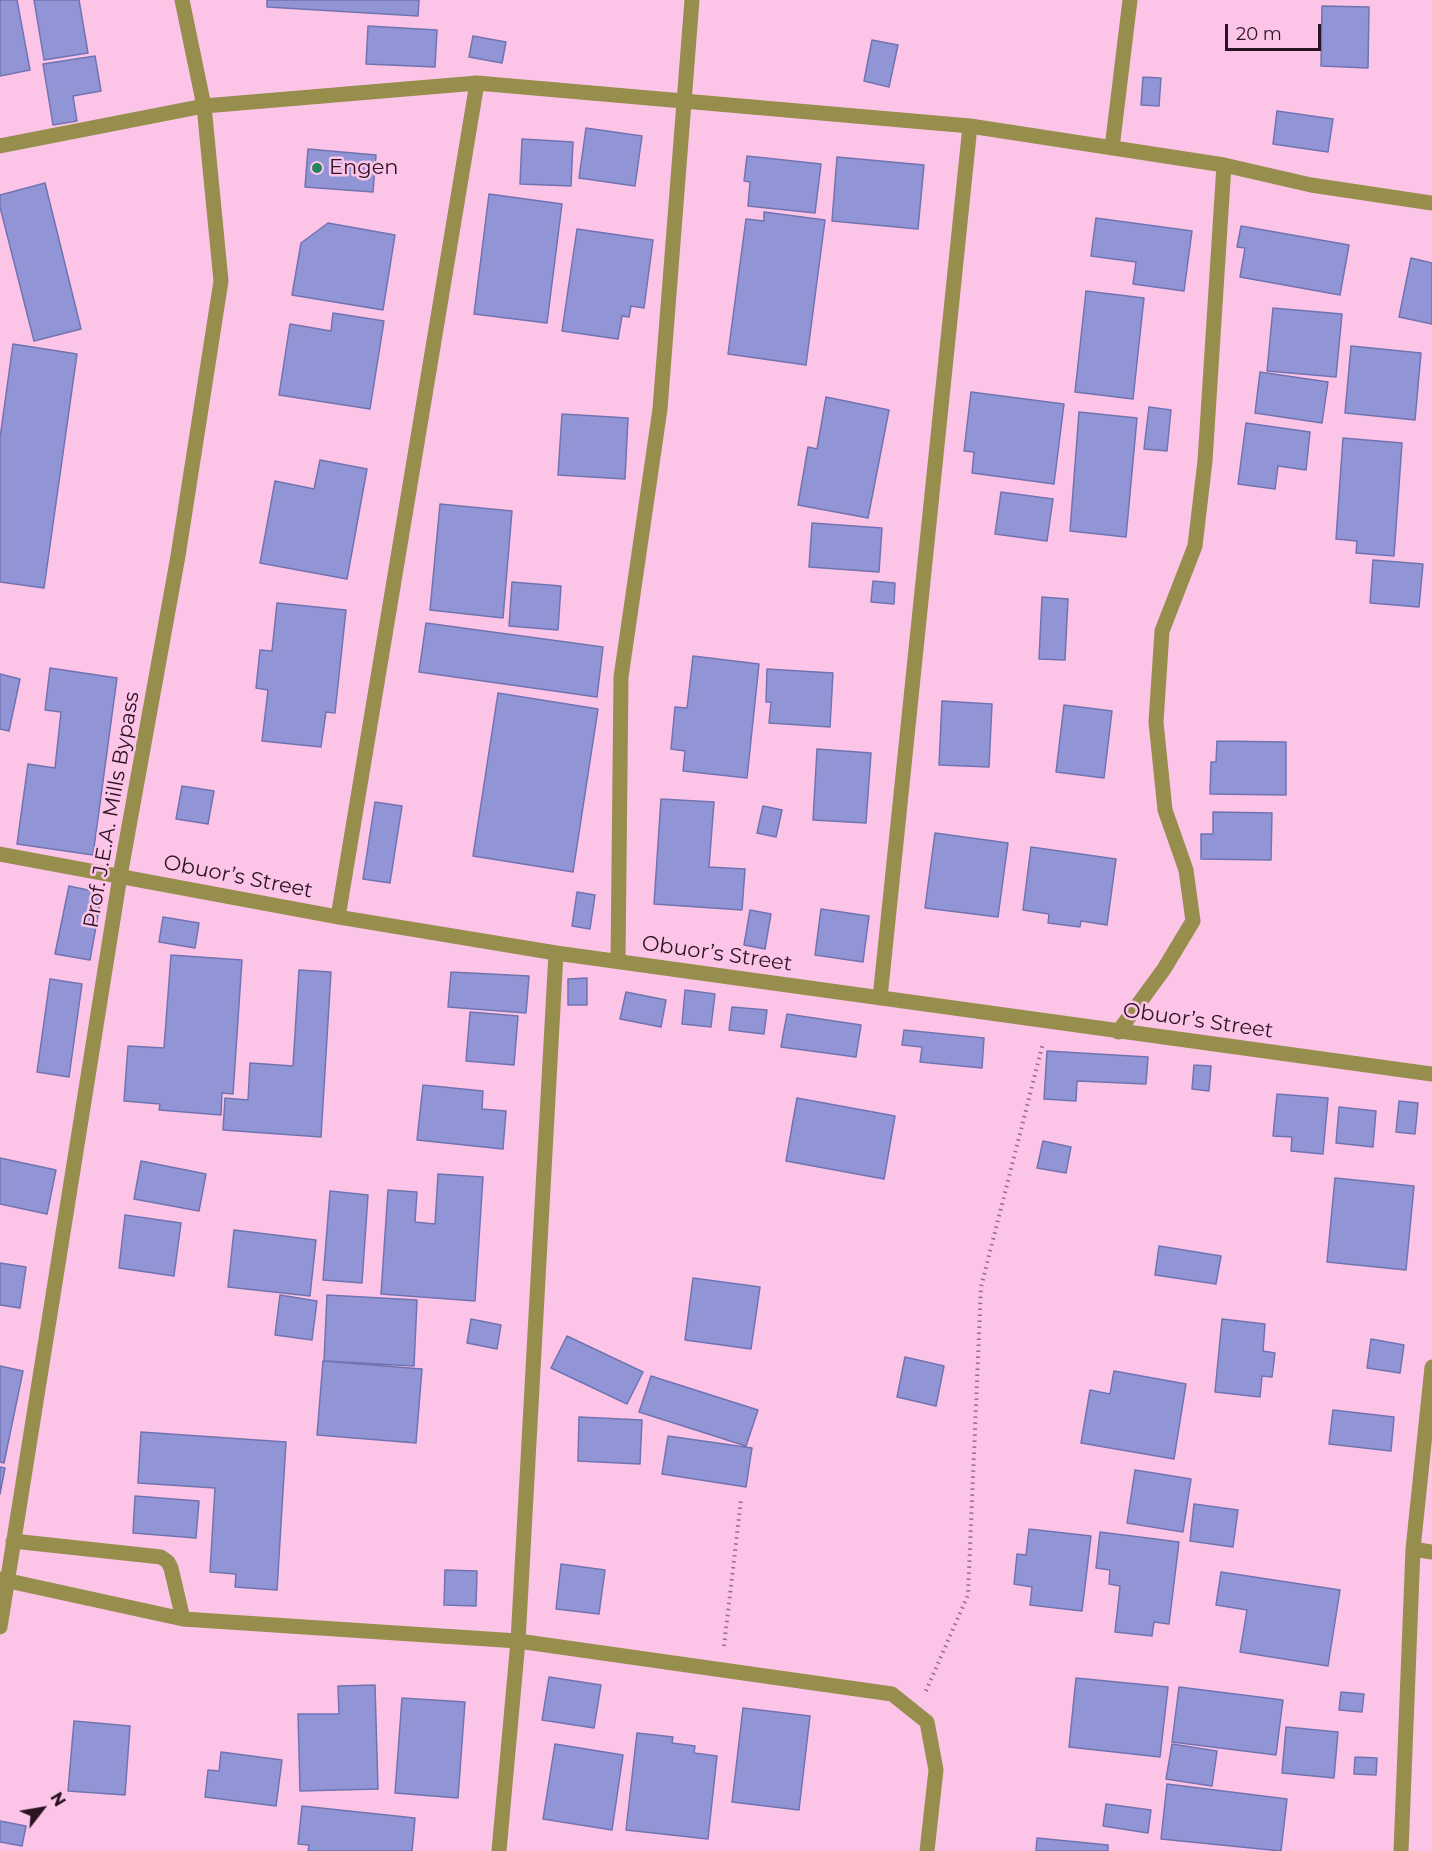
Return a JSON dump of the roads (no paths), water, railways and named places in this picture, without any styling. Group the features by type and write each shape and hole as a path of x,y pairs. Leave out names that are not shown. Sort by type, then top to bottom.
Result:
{"street":[{"name":"Prof. J.E.A. Mills Bypass","path":"0,1627 4,1581 14,1541 120,876 178,556 221,281 204,106 183,0"},
{"path":"618,961 621,677 660,409 692,0"},
{"path":"1112,148 1130,0"},
{"path":"338,917 477,83"},
{"path":"0,146 204,106 477,83 970,126 1224,165 1311,185 1432,203"},
{"path":"880,998 970,126"},
{"path":"1118,1032 1164,969 1193,921 1186,870 1165,810 1156,722 1162,630 1195,546 1205,461 1224,165"},
{"name":"Obuor’s Street","path":"0,854 338,917 556,954 1432,1074"},
{"path":"499,1851 518,1641 556,954"},
{"path":"1401,1851 1413,1548 1432,1367"},
{"path":"14,1541 161,1557 168,1562 171,1568 183,1619"},
{"path":"1413,1548 1432,1552"},
{"path":"4,1581 183,1619 518,1641 892,1694 927,1722 936,1770 927,1851"}],"place":[{"name":"Engen","path":"317,168"}]}
